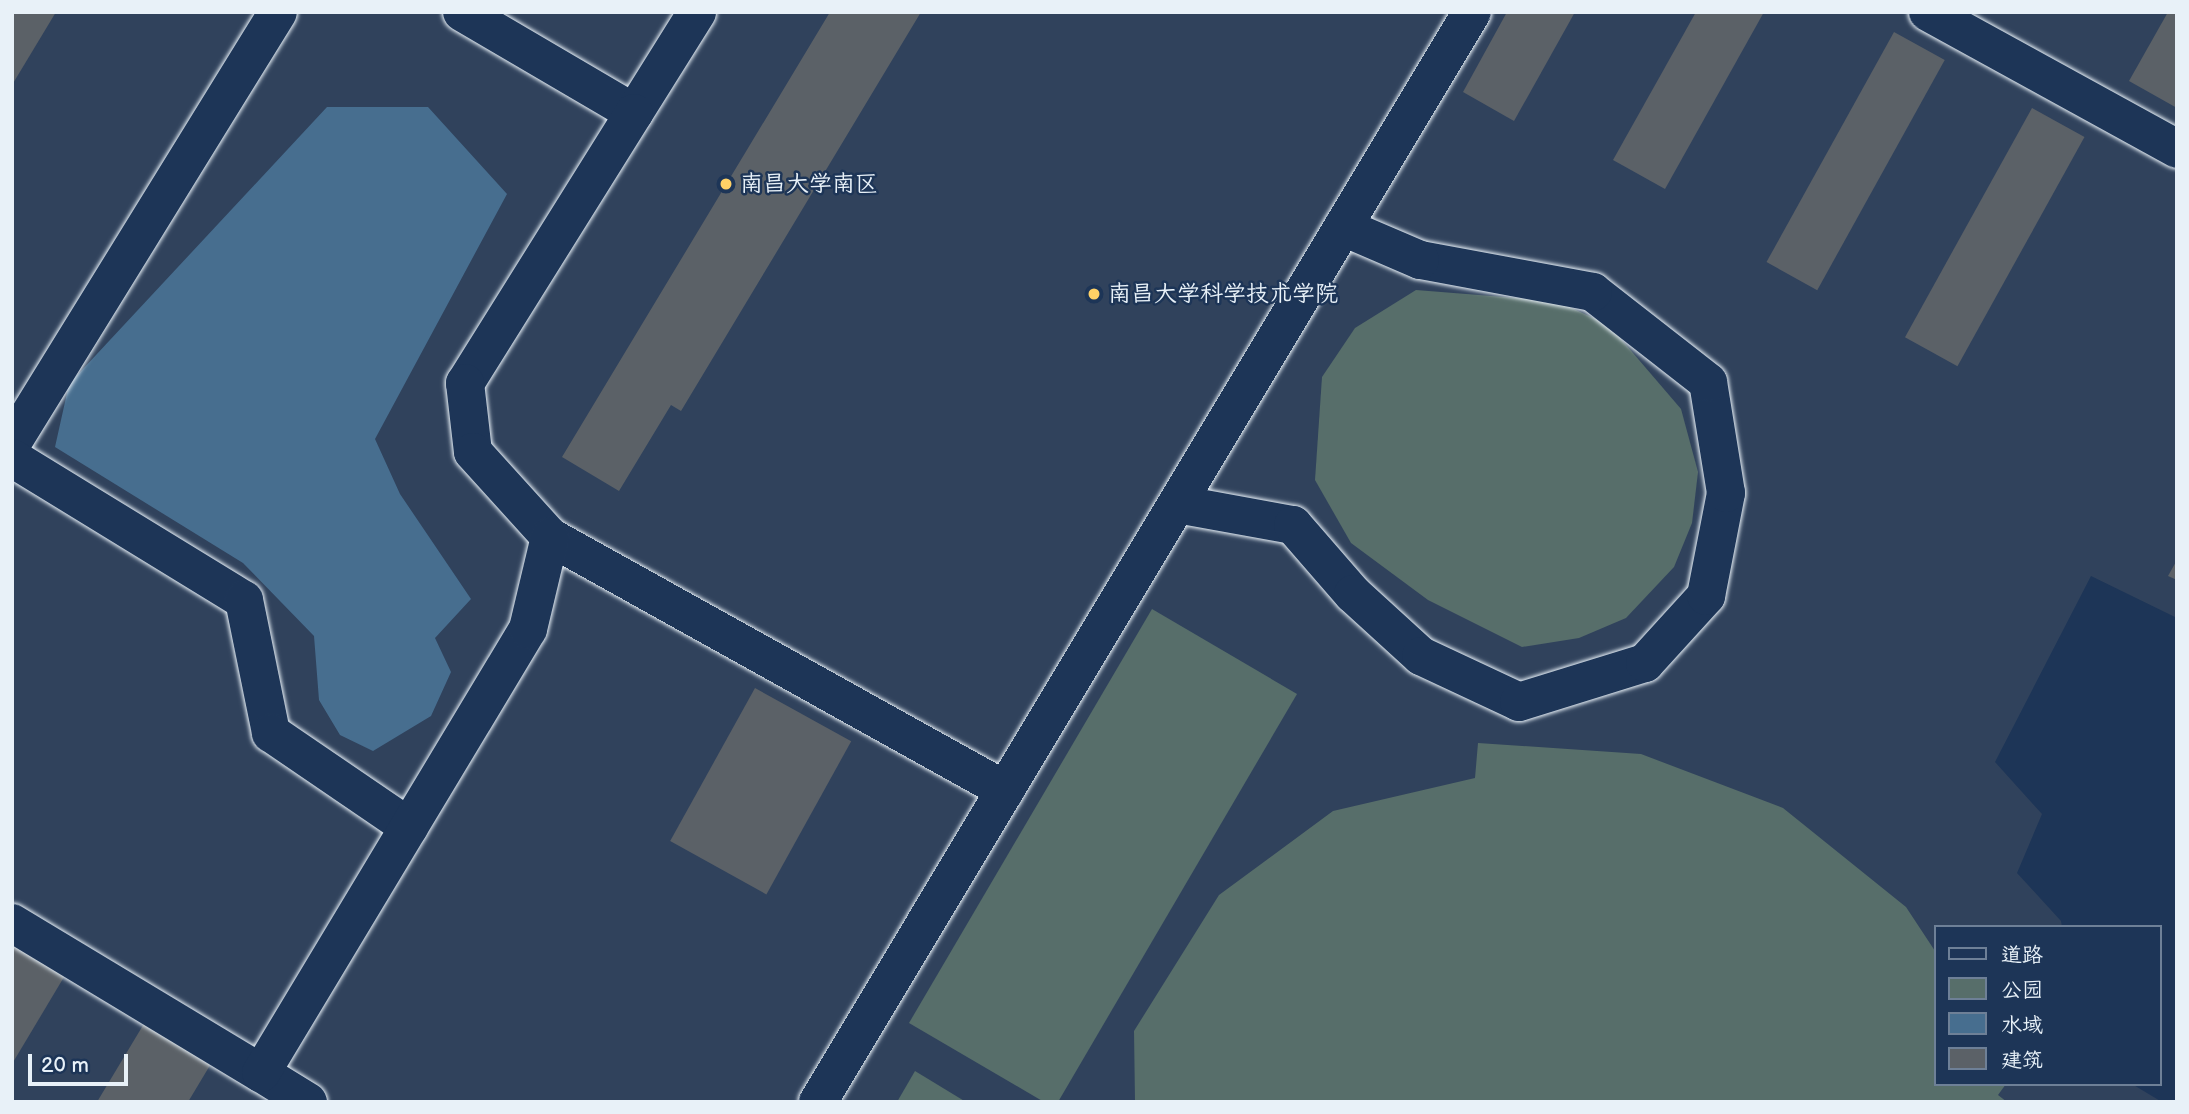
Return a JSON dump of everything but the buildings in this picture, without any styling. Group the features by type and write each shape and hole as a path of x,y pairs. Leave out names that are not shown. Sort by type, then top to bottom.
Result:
{"lane":[{"path":"12,443 278,12"},
{"path":"463,12 634,113"},
{"path":"697,12 465,383 473,452 550,537 1005,790"},
{"path":"818,1102 1472,12"},
{"path":"1928,12 2177,149"},
{"path":"1177,504 1293,525 1353,594 1422,656 1519,702 1645,663 1706,596 1727,493 1708,382 1593,292 1420,260 1343,227"},
{"path":"12,458 244,600 271,733 409,827"},
{"path":"261,1073 528,629 550,537"},
{"path":"12,923 308,1102"}],"shaded area":[{"name":"南昌大学科学技术学院","path":"12,12 2177,12 2177,618 2091,576 1995,762 2042,814 2017,873 2061,921 2062,925 1934,925 1934,1086 2135,1086 2162,1102 12,1102"}],"green space":[{"path":"1416,290 1556,301 1609,325 1681,409 1698,472 1692,523 1674,567 1626,618 1579,638 1522,647 1428,600 1351,543 1315,480 1322,377 1355,328"},
{"path":"1152,609 1297,694 1058,1102 1044,1102 909,1023"},
{"path":"1478,743 1641,754 1783,808 1906,907 1934,949 1934,1086 2005,1086 1998,1095 2007,1102 1135,1102 1134,1031 1219,895 1333,811 1475,778"},
{"path":"915,1071 966,1102 897,1102"}],"water":[{"path":"327,107 428,107 507,194 375,439 400,494 471,599 435,638 451,672 431,716 373,751 340,735 319,700 314,636 243,563 55,447 69,384"}],"place":[{"name":"南昌大学南区","path":"726,184"},
{"name":"南昌大学科学技术学院","path":"1094,294"}]}
